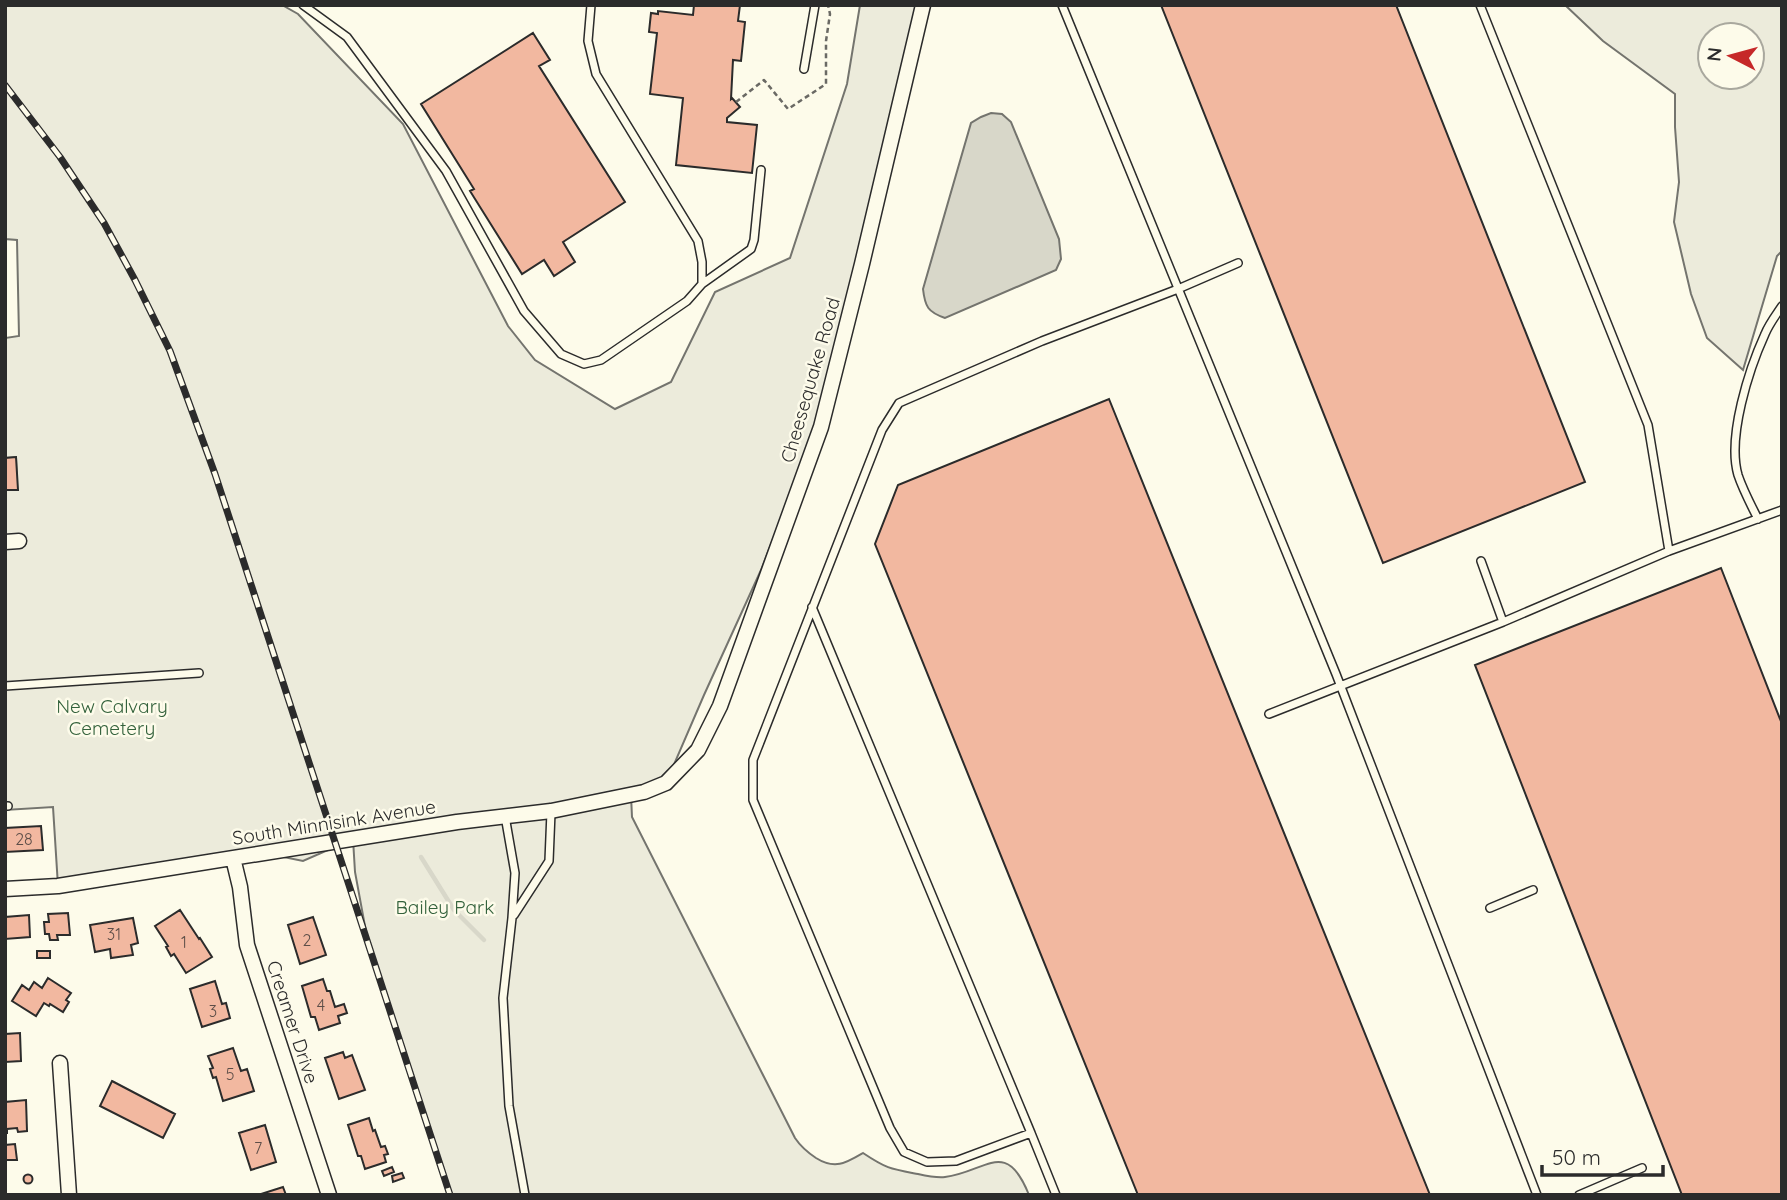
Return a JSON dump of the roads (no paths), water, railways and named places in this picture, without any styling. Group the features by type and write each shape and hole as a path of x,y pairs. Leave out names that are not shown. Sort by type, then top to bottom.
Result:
{"street":[{"name":"Cheesequake Road","path":"666,783 698,750 720,706 821,427 923,5"},
{"name":"South Minnisink Avenue","path":"5,889 58,886 457,822 551,811 644,792 666,783"},
{"name":"Creamer Drive","path":"233,858 240,887 247,944 329,1195"},
{"path":"60,1063 69,1195"}],"lane":[{"path":"303,5 347,37 446,171 524,311 561,354 584,364 601,360 687,301 702,284 751,249 761,170"},
{"path":"591,5 589,41 596,74 698,242 702,284"},
{"path":"804,69 815,5"},
{"path":"1062,5 1340,686 1537,1195"},
{"path":"1479,5 1648,425 1669,551"},
{"path":"1031,1133 956,1161 927,1162 905,1152 890,1128 753,800 753,760 881,430 899,403 1042,341 1238,263"},
{"path":"1758,519 1738,474 1734,451 1751,372 1766,332 1782,306"},
{"path":"1269,714 1503,621 1669,551 1782,510"},
{"path":"1481,561 1503,621"},
{"path":"812,607 1056,1195"},
{"path":"5,686 199,673"},
{"path":"512,918 549,861 551,811"},
{"path":"505,816 515,873 503,998 509,1106 525,1195"},
{"path":"1490,908 1533,890"},
{"path":"1579,1195 1642,1168"}],"waterway":[{"path":"421,857 454,910 484,940"}],"railway":[{"path":"5,85 60,157 104,223 170,351 215,474 450,1195"}],"park label":[{"name":"New Calvary Cemetery","path":"112,717"},
{"name":"Bailey Park","path":"445,907"}]}
